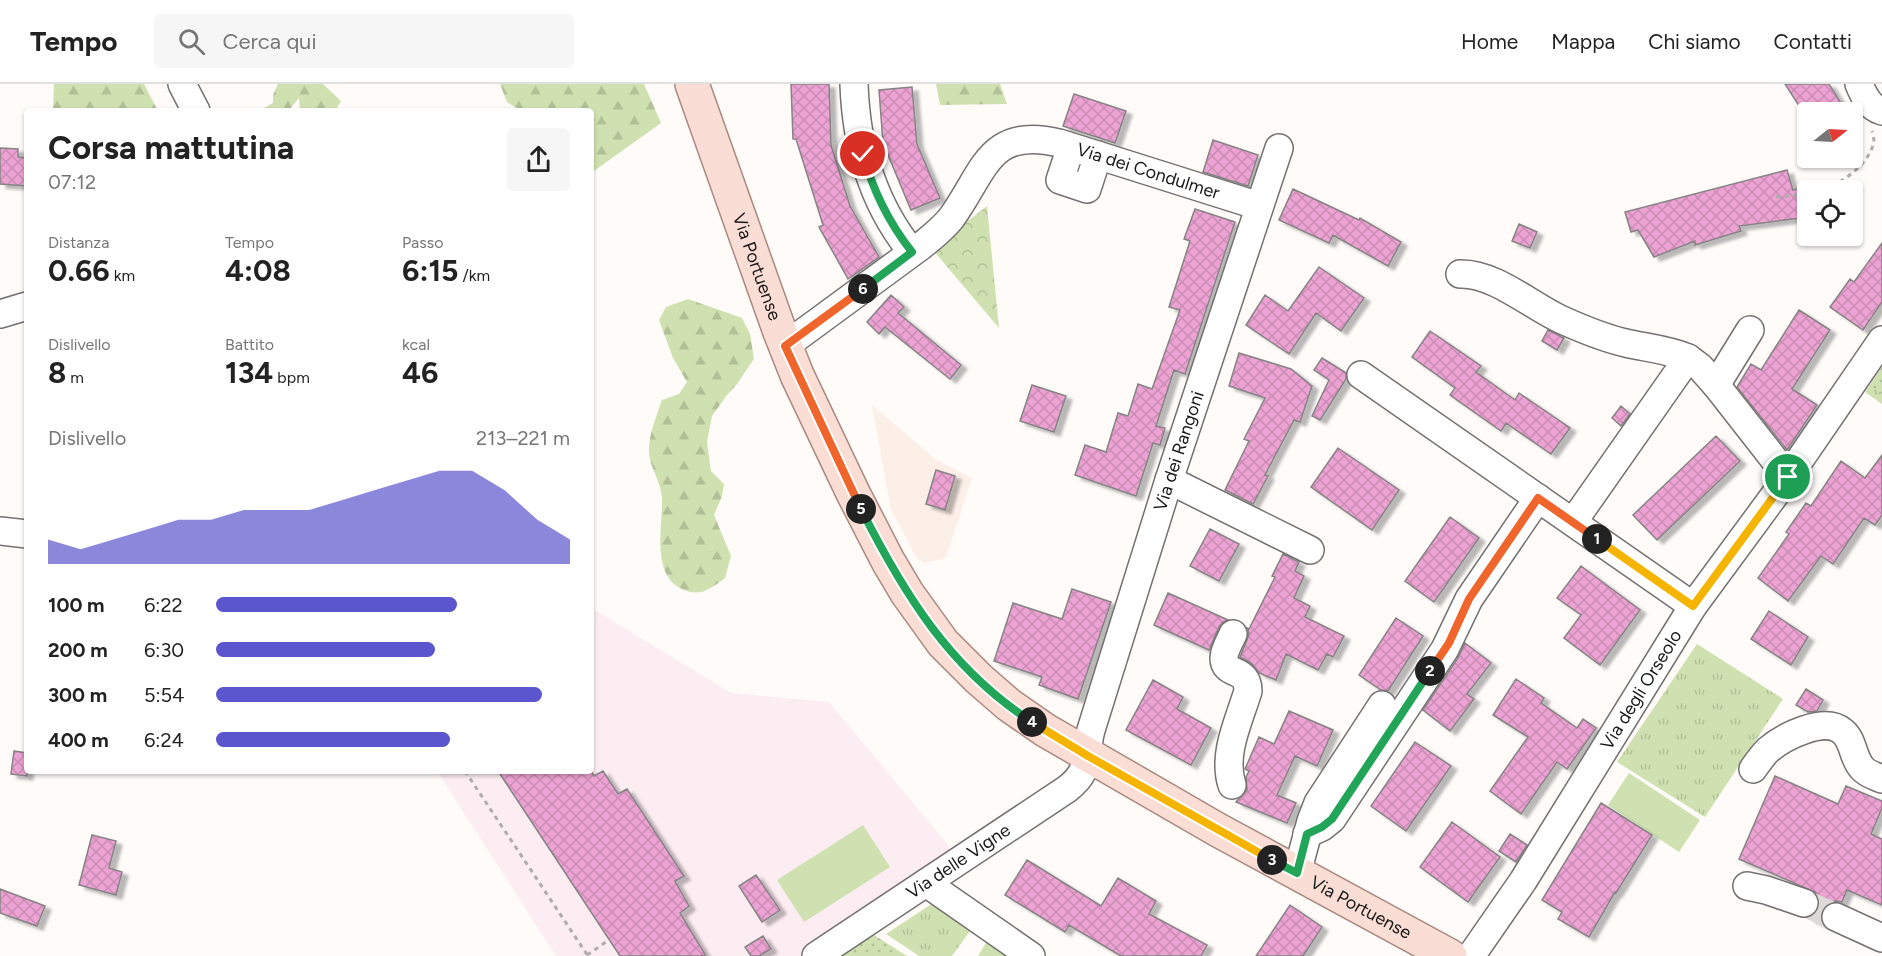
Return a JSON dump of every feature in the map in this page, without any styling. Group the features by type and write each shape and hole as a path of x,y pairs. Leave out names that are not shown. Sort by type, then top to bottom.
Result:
{"main road":[{"name":"Via Portuense","path":"692,84 785,346 835,454 900,583 922,616 951,652 1009,705 1045,730 1297,873 1450,956"}],"street":[{"path":"182,84 194,108"},
{"path":"785,346 912,252 888,218 870,178 860,140 854,84"},
{"path":"1859,84 1874,108 1877,121"},
{"name":"Via dei Condulmer","path":"912,252 951,218 992,156 1008,144 1035,138 1098,155 1259,206"},
{"path":"1071,147 1060,180 1087,189 1098,155"},
{"name":"Via dei Rangoni","path":"1088,756 1091,730 1169,480 1279,148"},
{"path":"1460,274 1488,279 1551,314 1599,334 1628,344 1671,352 1688,358 1700,367 1716,385 1788,477"},
{"path":"0,314 24,307"},
{"path":"1716,385 1750,330"},
{"name":"Via degli Orseolo","path":"1472,956 1523,881 1693,606 1788,477 1882,340"},
{"path":"1573,522 1688,358"},
{"path":"1361,375 1693,606"},
{"path":"1169,480 1310,550"},
{"path":"1307,834 1332,819 1445,649 1469,599 1538,498"},
{"path":"0,531 24,534"},
{"path":"1232,785 1229,758 1248,691 1247,680 1241,674 1230,670 1225,663 1225,653 1233,634"},
{"path":"1297,873 1318,803 1382,705"},
{"path":"1753,769 1768,751 1790,736 1811,728 1826,726 1841,730 1846,735 1862,769 1882,779"},
{"name":"Via delle Vigne","path":"816,956 1067,789 1080,777 1088,756"},
{"path":"926,883 1031,956"},
{"path":"1747,886 1804,903"},
{"path":"1836,917 1882,938"}],"path":[{"path":"1844,180 1864,160 1874,143 1877,121"},
{"path":"1776,197 1797,195"},
{"path":"467,774 587,955 609,940"}],"shaded area":[{"path":"872,405 935,459 972,478 946,558 924,563 917,558 891,510"},
{"path":"594,610 731,693 829,702 958,857 803,956 556,956 439,774 594,774"}],"green space":[{"path":"54,84 144,84 156,108 53,108"},
{"path":"278,84 323,84 341,101 337,108 300,108 299,98 291,108 264,108 273,103 273,95"},
{"path":"500,84 644,84 661,123 594,171 594,108 516,108 507,102"},
{"path":"936,84 1000,84 1007,104 940,105"},
{"path":"987,206 999,328 932,249"},
{"path":"688,299 742,318 750,334 754,359 712,416 707,442 711,471 724,484 714,515 731,556 725,578 709,589 698,592 680,588 671,581 665,571 660,547 662,498 649,455 652,430 662,400 679,394 687,382 673,358 659,320 666,307"},
{"path":"1882,367 1882,404 1865,392"},
{"path":"1882,367 1882,394 1870,386"},
{"path":"1697,644 1783,699 1705,817 1617,762"},
{"path":"1629,773 1700,820 1679,852 1608,805"},
{"path":"863,825 890,867 804,922 777,880"},
{"path":"933,903 970,931 952,956 919,956 886,934"},
{"path":"871,933 907,956 832,956"},
{"path":"987,941 1007,956 978,956"}],"building":[{"path":"791,84 829,84 831,145 850,206 879,257 848,279 819,227 823,225 796,139 793,139"},
{"path":"1785,84 1829,84 1840,102 1797,102"},
{"path":"912,87 917,144 940,198 911,210 883,143 879,90"},
{"path":"1074,94 1126,111 1115,143 1063,126"},
{"path":"1213,140 1258,155 1248,186 1203,172"},
{"path":"0,148 18,149 18,157 24,158 24,186 0,184"},
{"path":"1787,170 1793,190 1797,189 1797,218 1739,226 1741,231 1695,245 1695,241 1654,257 1638,230 1631,232 1625,212"},
{"path":"1293,189 1359,220 1360,218 1401,242 1388,266 1333,235 1329,243 1279,220"},
{"path":"1195,209 1235,222 1185,374 1174,370 1156,426 1165,428 1160,445 1153,443 1136,496 1075,475 1085,445 1106,452 1118,413 1128,416 1138,384 1152,389 1180,310 1169,307 1190,241 1184,239"},
{"path":"1519,224 1537,232 1530,248 1512,241"},
{"path":"1882,243 1882,302 1863,330 1830,307 1850,279 1854,282"},
{"path":"1319,267 1364,298 1341,331 1316,313 1289,354 1246,325 1265,295 1288,311"},
{"path":"891,295 904,307 898,313 961,365 950,379 885,327 879,334 867,322"},
{"path":"1799,310 1830,330 1792,389 1817,405 1787,450 1737,387 1751,364 1761,370"},
{"path":"1548,330 1564,338 1557,350 1542,341"},
{"path":"1430,331 1481,366 1476,372 1515,400 1519,393 1570,428 1551,454 1506,423 1501,431 1450,395 1455,388 1412,357"},
{"path":"1239,353 1291,369 1312,386 1300,422 1294,420 1265,475 1268,476 1253,504 1225,490 1249,441 1244,439 1265,398 1229,386"},
{"path":"1322,358 1346,373 1346,379 1320,420 1312,416 1329,380 1314,370"},
{"path":"1032,385 1066,396 1054,432 1020,421"},
{"path":"1621,406 1630,414 1621,426 1612,418"},
{"path":"1716,436 1740,461 1657,540 1633,515"},
{"path":"1338,448 1399,490 1372,530 1311,487"},
{"path":"1882,455 1882,515 1875,525 1864,518 1833,564 1821,556 1788,601 1758,578 1789,534 1786,532 1806,503 1811,506 1841,461 1865,478"},
{"path":"936,470 955,476 945,510 926,504"},
{"path":"1450,517 1479,538 1434,602 1405,581"},
{"path":"1210,529 1239,544 1219,581 1190,566"},
{"path":"1283,554 1299,562 1295,571 1304,576 1294,598 1310,606 1305,617 1344,636 1333,657 1327,654 1318,670 1286,654 1276,680 1259,673 1251,663 1240,657 1249,633 1247,628 1249,629 1275,577 1272,576"},
{"path":"1581,566 1640,610 1600,665 1564,638 1581,615 1557,598"},
{"path":"1072,589 1111,602 1078,699 1039,685 1042,677 994,661 1013,603 1062,619"},
{"path":"1168,593 1228,620 1219,627 1209,650 1154,625"},
{"path":"1769,611 1808,637 1791,665 1751,639"},
{"path":"1396,618 1423,636 1388,691 1381,690 1359,675"},
{"path":"1465,643 1491,663 1467,694 1474,699 1450,731 1423,710 1458,658"},
{"path":"1516,679 1544,698 1541,703 1577,728 1583,719 1596,728 1567,769 1557,762 1521,814 1490,791 1528,737 1493,715"},
{"path":"1153,680 1183,697 1177,709 1211,728 1191,765 1126,730"},
{"path":"1806,689 1823,700 1817,711 1808,712 1796,705"},
{"path":"1289,711 1333,730 1317,766 1295,756 1277,795 1296,803 1287,823 1236,802 1247,790 1246,777 1249,771 1245,769 1259,737 1274,744"},
{"path":"1415,742 1451,766 1406,831 1371,806"},
{"path":"14,751 24,753 24,774 27,776 11,774"},
{"path":"603,771 618,794 627,789 684,876 675,881 689,906 680,913 706,956 620,956 500,774 593,774 594,776"},
{"path":"1775,776 1838,804 1846,786 1882,801 1882,808 1871,834 1882,839 1882,905 1847,890 1842,902 1835,901 1827,904 1822,910 1820,918 1822,924 1809,918 1819,908 1819,899 1815,892 1739,859"},
{"path":"1601,803 1652,835 1589,937 1558,919 1562,912 1542,900"},
{"path":"1452,822 1500,857 1468,902 1420,867"},
{"path":"1510,834 1527,845 1516,862 1499,851"},
{"path":"92,835 116,841 109,868 122,872 116,895 79,885"},
{"path":"1027,860 1101,906 1118,878 1156,901 1149,914 1207,945 1201,956 1121,956 1069,925 1065,932 1005,895"},
{"path":"756,875 780,910 762,922 739,886"},
{"path":"0,889 45,906 37,926 0,913"},
{"path":"1290,905 1322,927 1303,956 1256,956"},
{"path":"763,936 771,949 759,956 751,956 745,947"}],"tunnel":[{"path":"1804,903 1836,917"}],"route":[{"path":"863,154 880,203 912,252 785,346 853,493 900,583 922,616 951,652 994,693 1025,717 1088,756 1297,873 1307,834 1332,819 1445,649 1469,599 1538,498 1693,606 1788,477"}]}
